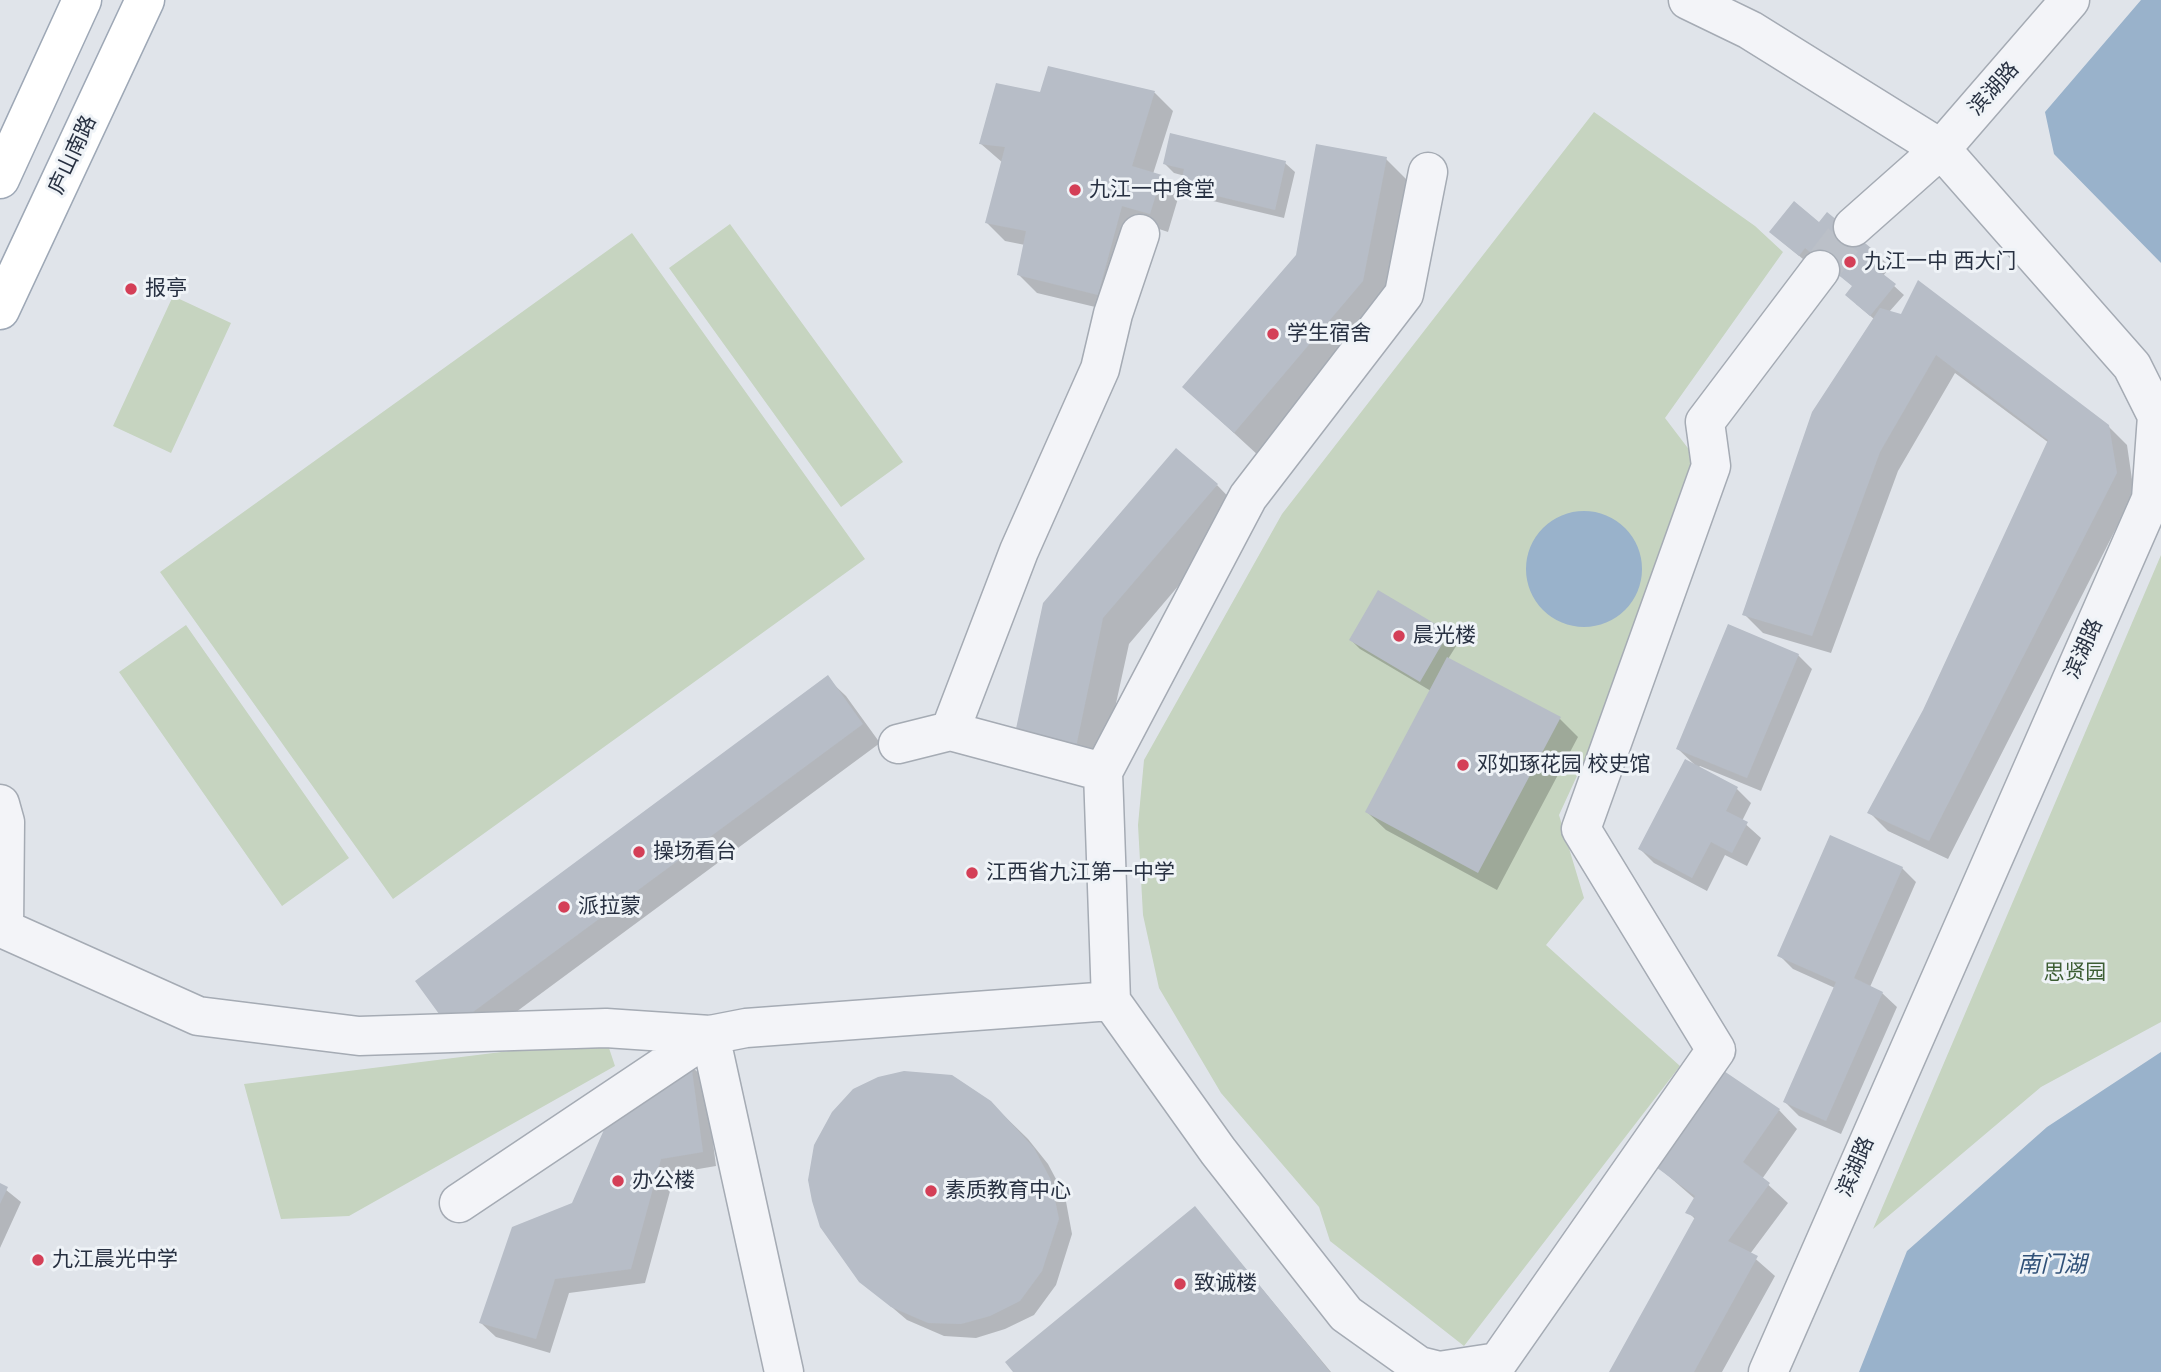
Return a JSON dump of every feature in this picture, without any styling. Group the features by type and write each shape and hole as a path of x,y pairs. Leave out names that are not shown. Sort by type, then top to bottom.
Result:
{"main road":[{"path":"0,179 82,0"},
{"name":"庐山南路","path":"0,310 145,0"}],"street":[{"path":"1688,0 1751,30 1941,149 1853,227"},
{"name":"滨湖路","path":"1768,1372 2151,499 2157,416 2132,366 1941,149 2070,0"},
{"path":"1428,172 1404,294 1248,497 1103,772 1111,1001 1218,1150 1346,1314 1419,1366 1439,1371 1498,1362 1716,1050 1581,829 1712,466 1705,422 1820,270"},
{"path":"950,731 1019,551 1100,369 1113,314 1140,234"},
{"path":"898,744 950,731 1103,772"},
{"path":"0,804 5,822 2,930 198,1016 359,1036 606,1028 710,1035 746,1028 1111,1001"},
{"path":"459,1203 710,1035"},
{"path":"710,1035 784,1372"}],"green space":[{"path":"1594,112 1755,226 1783,252 1665,418 1700,464 1628,665 1559,815 1584,898 1546,945 1680,1066 1464,1346 1330,1241 1319,1207 1221,1093 1159,988 1143,915 1138,825 1144,760 1282,514"},
{"path":"730,224 903,462 841,507 669,268"},
{"path":"632,233 865,559 393,899 160,572"},
{"path":"173,296 231,323 171,453 113,426"},
{"name":"思贤园","path":"2161,555 2161,1022 2041,1087 1873,1229"},
{"path":"186,625 349,858 282,906 119,672"},
{"path":"606,1039 615,1066 349,1216 281,1219 244,1084"}],"water":[{"path":"2141,0 2161,0 2161,263 2054,154 2045,112"},
{"path":"1584,511 1606,516 1625,528 1637,547 1642,569 1637,591 1625,610 1606,622 1584,627 1562,622 1543,610 1531,591 1526,569 1531,547 1543,528 1562,516"},
{"name":"南门湖","path":"2161,1052 2161,1372 1859,1372 1907,1251 2047,1127"}],"building":[{"name":"九江一中食堂","path":"1048,66 1155,91 1132,166 1162,175 1150,214 1122,206 1098,295 1017,275 1026,231 985,223 1005,147 979,144 996,83 1040,92"},
{"path":"1170,133 1286,161 1275,210 1180,187 1184,169 1163,164"},
{"name":"学生宿舍","path":"1316,144 1387,157 1363,281 1234,433 1182,387 1296,255"},
{"name":"九江一中 西大门","path":"1794,201 1819,222 1827,212 1882,257 1874,267 1896,284 1870,316 1845,295 1852,286 1805,248 1799,256 1769,232"},
{"path":"1918,280 2109,425 2117,473 1929,841 1867,813 1923,710 2048,440 1936,355 1880,452 1812,636 1742,615 1812,412 1880,308 1901,314"},
{"path":"1176,448 1218,484 1103,618 1076,747 1014,738 1043,603"},
{"name":"晨光楼","path":"1378,590 1449,632 1420,682 1349,640"},
{"path":"1728,624 1799,654 1747,778 1676,749"},
{"name":"邓如琢花园 校史馆","path":"1447,657 1561,717 1478,873 1365,812"},
{"name":"操场看台","path":"828,675 863,724 450,1029 415,981"},
{"path":"1685,759 1738,787 1726,811 1748,822 1732,853 1711,842 1692,878 1638,849"},
{"path":"1830,835 1903,867 1854,978 1883,992 1826,1121 1783,1102 1836,982 1777,956"},
{"name":"办公楼","path":"691,1063 703,1152 661,1159 631,1269 555,1279 536,1339 479,1323 512,1227 572,1203 606,1125"},
{"path":"1721,1069 1780,1109 1743,1162 1770,1183 1728,1241 1758,1256 1694,1372 1609,1372 1695,1217 1685,1213 1695,1196 1656,1167"},
{"name":"素质教育中心","path":"904,1071 952,1075 991,1101 1034,1148 1051,1180 1059,1219 1042,1271 1020,1301 990,1316 961,1324 928,1323 891,1307 859,1282 820,1227 808,1180 814,1145 832,1112 853,1089 878,1077"},
{"path":"0,1183 8,1187 0,1204"},
{"name":"致诚楼","path":"1195,1206 1330,1372 1013,1372 1005,1362"}],"tunnel":[{"path":"1820,270 1853,227"}],"place":[{"name":"九江一中食堂","path":"1075,190"},
{"name":"九江一中 西大门","path":"1850,262"},
{"name":"报亭","path":"131,289"},
{"name":"学生宿舍","path":"1273,334"},
{"name":"晨光楼","path":"1399,636"},
{"name":"邓如琢花园 校史馆","path":"1463,765"},
{"name":"操场看台","path":"639,852"},
{"name":"江西省九江第一中学","path":"972,873"},
{"name":"派拉蒙","path":"564,907"},
{"name":"办公楼","path":"618,1181"},
{"name":"素质教育中心","path":"931,1191"},
{"name":"九江晨光中学","path":"38,1260"},
{"name":"致诚楼","path":"1180,1284"}]}
